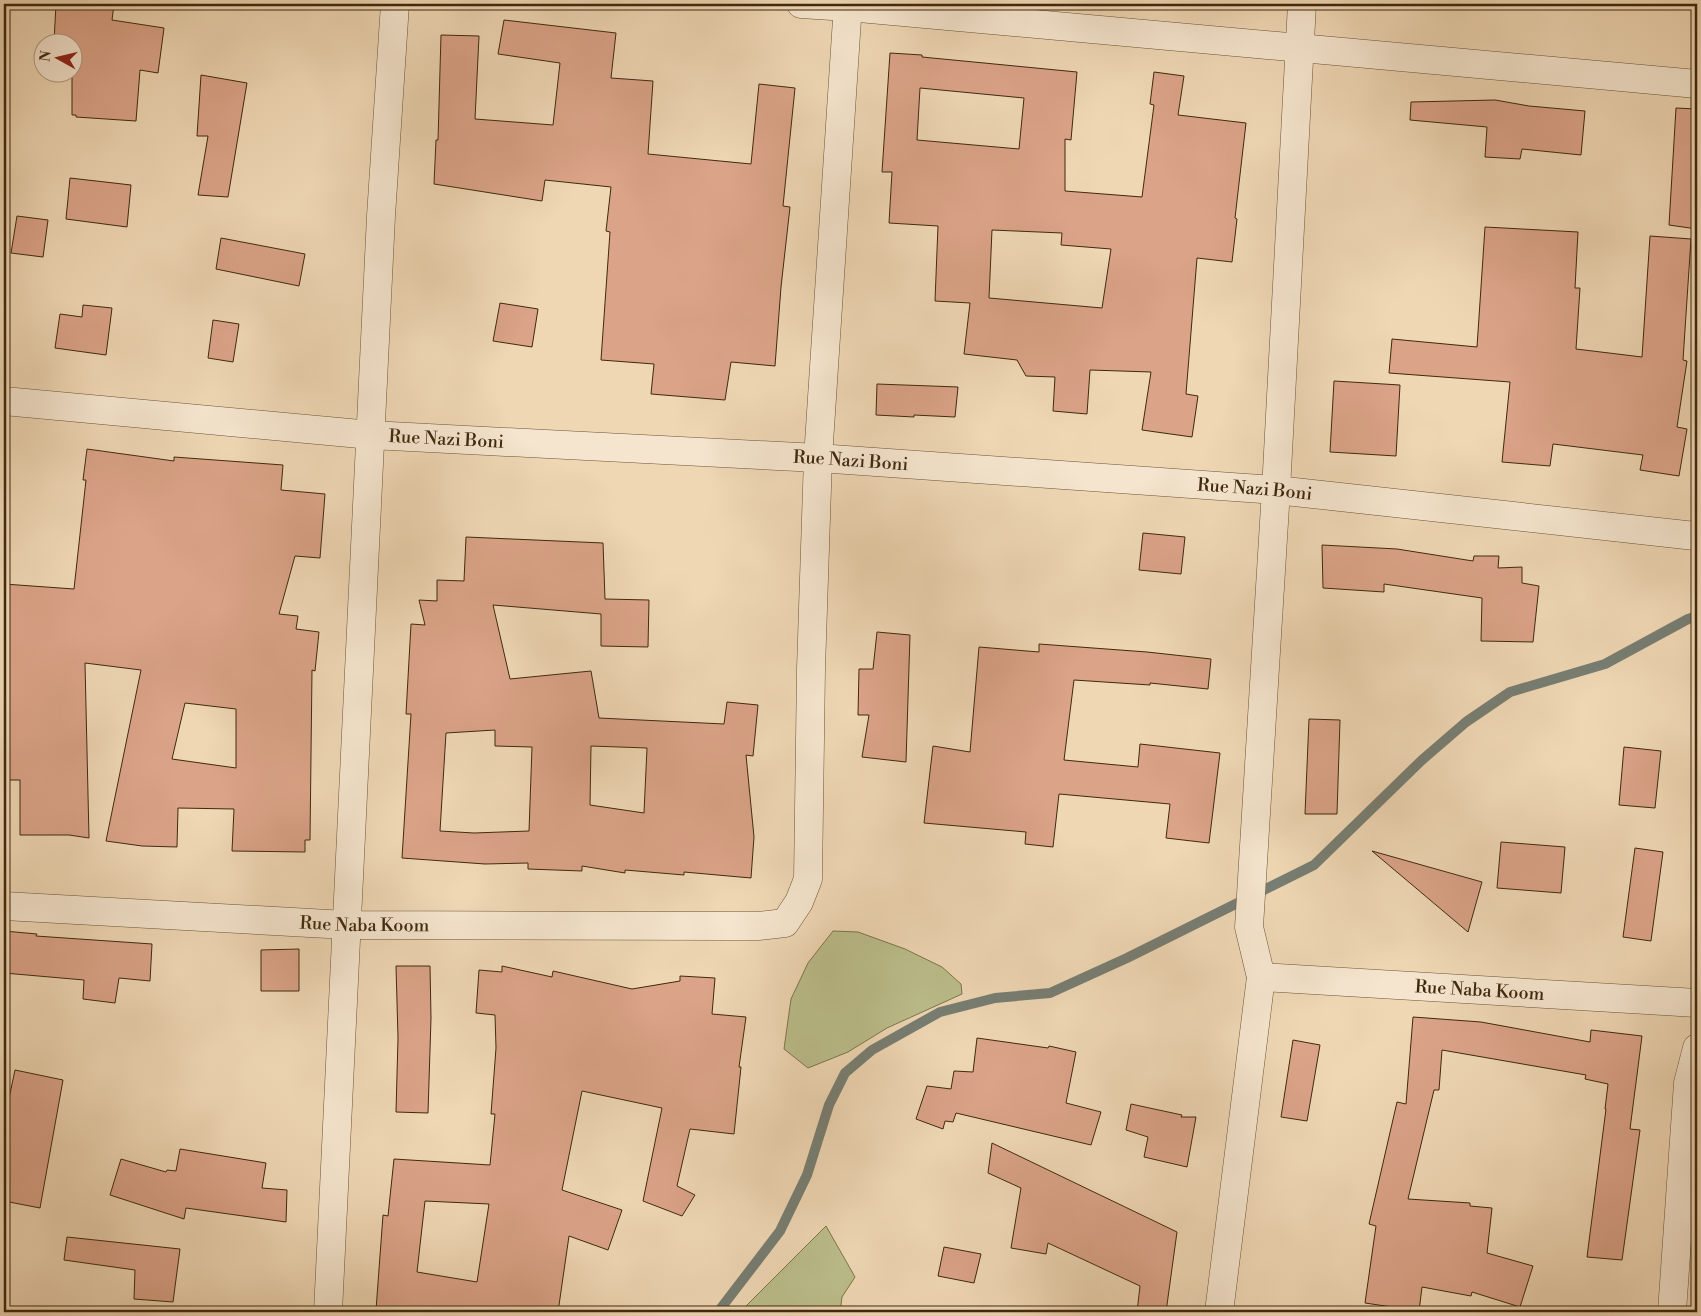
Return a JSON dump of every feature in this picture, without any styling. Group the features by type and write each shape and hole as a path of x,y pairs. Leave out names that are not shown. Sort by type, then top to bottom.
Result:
{"street":[{"path":"328,1312 381,216 395,4"},
{"path":"801,4 848,5 1697,84"},
{"path":"1219,1312 1261,977 1249,927 1276,490 1302,4"},
{"path":"818,458 848,5"},
{"name":"Rue Nazi Boni","path":"4,401 371,435 818,458 1276,490 1696,538"},
{"name":"Rue Naba Koom","path":"4,906 346,925 758,926 785,923 799,902 808,879 811,669 818,458"},
{"name":"Rue Naba Koom","path":"1261,977 1697,1003"},
{"path":"1672,1312 1688,1083 1697,1048"}],"green space":[{"path":"833,931 858,932 905,949 942,967 961,984 962,994 887,1028 848,1052 808,1068 784,1049 791,999 808,963"},
{"path":"826,1226 855,1277 842,1297 840,1312 740,1312"}],"building":[{"path":"56,4 114,4 112,20 164,28 158,73 140,70 136,121 76,117 76,115 72,115 72,82 82,82 82,32 55,32"},
{"path":"504,20 616,33 611,78 653,81 648,154 751,164 759,84 795,88 783,206 790,207 775,366 731,362 725,400 651,394 654,364 601,360 610,232 606,231 611,187 545,180 542,201 434,184 436,140 438,140 441,35 479,36 475,119 553,125 560,63 498,54"},
{"path":"890,53 1077,72 1071,140 1065,139 1065,191 1142,197 1154,105 1150,104 1154,72 1184,76 1178,115 1246,123 1232,262 1197,258 1186,394 1198,396 1192,437 1142,430 1151,372 1090,370 1087,414 1053,411 1055,377 1026,376 1017,360 964,354 970,303 935,301 938,226 889,223 892,172 882,172","holes":["920,88 1024,98 1019,149 917,140","992,230 1062,233 1061,245 1111,249 1102,308 989,298"]},
{"path":"201,75 247,83 228,197 198,195 208,136 197,136"},
{"path":"1495,100 1529,106 1585,111 1581,155 1522,149 1520,159 1485,157 1487,127 1410,120 1411,102"},
{"path":"1676,108 1697,109 1697,229 1669,225"},
{"path":"70,178 131,185 127,227 66,219"},
{"path":"17,216 48,220 43,257 11,253"},
{"path":"1485,227 1578,232 1575,288 1580,288 1576,349 1642,357 1650,236 1691,239 1683,360 1687,361 1677,427 1687,429 1679,476 1640,470 1643,455 1553,444 1550,466 1502,462 1510,382 1389,373 1392,339 1477,347"},
{"path":"221,238 305,254 299,286 216,269"},
{"path":"500,303 538,309 532,347 493,341"},
{"path":"83,305 112,308 106,355 55,348 60,314 82,317"},
{"path":"213,320 239,324 233,362 208,358"},
{"path":"1334,381 1400,385 1396,456 1330,452"},
{"path":"877,384 958,387 955,417 876,415"},
{"path":"87,449 174,461 174,457 283,465 281,490 325,494 320,558 295,556 279,614 298,616 296,629 319,632 315,671 312,670 310,840 305,840 305,852 232,851 234,809 178,808 177,847 142,846 106,841 141,670 85,663 89,838 69,835 20,835 20,780 4,780 4,584 74,589 86,480 83,480","holes":["185,703 236,709 236,768 172,759"]},
{"path":"1143,533 1185,537 1181,574 1139,570"},
{"path":"466,537 603,543 605,599 649,600 648,647 601,646 601,614 493,605 510,679 591,671 599,718 724,724 727,702 758,705 753,756 746,755 754,837 751,878 684,872 684,875 625,870 625,873 582,866 582,871 528,869 528,863 485,864 402,858 411,714 406,714 411,624 425,625 419,600 437,601 437,580 464,581","holes":["495,730 495,746 532,747 529,831 474,833 440,831 446,733","591,746 647,748 644,813 590,805"]},
{"path":"1322,545 1397,549 1473,561 1474,556 1499,556 1498,568 1522,567 1522,583 1539,586 1533,642 1481,641 1482,598 1384,584 1384,592 1323,588"},
{"path":"877,632 910,635 906,762 862,757 869,715 858,715 859,669 873,669"},
{"path":"1039,644 1211,659 1208,689 1150,683 1150,685 1074,680 1064,760 1138,767 1140,744 1220,753 1209,843 1166,838 1170,804 1059,794 1053,847 1025,844 1026,832 924,823 933,746 970,752 979,647 1039,652"},
{"path":"1309,719 1340,720 1337,814 1305,814"},
{"path":"1624,747 1661,751 1655,808 1619,805"},
{"path":"1501,842 1565,847 1561,893 1497,888"},
{"path":"1635,848 1663,852 1651,941 1623,937"},
{"path":"1372,851 1482,882 1468,932"},
{"path":"4,931 37,934 36,936 152,944 150,981 119,978 115,1003 83,999 84,980 4,973"},
{"path":"299,949 299,991 261,991 261,950"},
{"path":"396,966 430,966 431,1018 428,1113 396,1112 398,1038"},
{"path":"502,966 552,977 553,971 632,989 680,981 680,976 715,978 712,1014 746,1017 739,1067 741,1067 734,1134 690,1129 677,1186 695,1195 682,1216 643,1201 662,1108 582,1091 562,1190 622,1210 608,1250 569,1236 558,1312 448,1312 413,1307 412,1312 376,1310 383,1215 388,1216 394,1159 490,1165 495,1114 491,1114 496,1048 495,1015 476,1013 479,970 502,972","holes":["425,1201 489,1204 477,1282 417,1272"]},
{"path":"1413,1017 1481,1022 1590,1042 1591,1030 1642,1036 1630,1129 1640,1130 1622,1260 1587,1257 1608,1084 1585,1079 1586,1075 1442,1050 1439,1090 1434,1090 1408,1199 1470,1203 1470,1206 1492,1208 1487,1253 1533,1266 1520,1307 1472,1292 1471,1296 1422,1287 1419,1311 1365,1303 1376,1226 1369,1224 1397,1102 1406,1104"},
{"path":"977,1038 1048,1048 1049,1046 1076,1052 1066,1103 1101,1112 1091,1145 956,1113 953,1122 945,1121 943,1129 916,1119 927,1086 951,1089 954,1071 973,1072"},
{"path":"1293,1040 1320,1045 1307,1121 1281,1117"},
{"path":"15,1070 63,1080 40,1208 4,1201 4,1122"},
{"path":"1131,1104 1182,1115 1181,1117 1196,1117 1187,1167 1144,1157 1148,1137 1126,1130"},
{"path":"992,1143 1177,1232 1166,1312 1137,1312 1140,1286 1048,1243 1046,1254 1011,1248 1021,1188 988,1173"},
{"path":"180,1149 266,1163 262,1188 287,1190 286,1222 186,1208 184,1219 110,1195 121,1159 166,1172 167,1170 176,1171"},
{"path":"67,1237 180,1249 173,1302 134,1299 135,1270 64,1260"},
{"path":"944,1247 981,1254 974,1283 938,1276"}],"waterway":[{"path":"718,1312 780,1231 807,1175 829,1105 845,1073 872,1050 940,1012 995,998 1050,993 1127,958 1314,865 1422,760 1466,722 1510,692 1605,664 1688,619 1697,616"}]}
